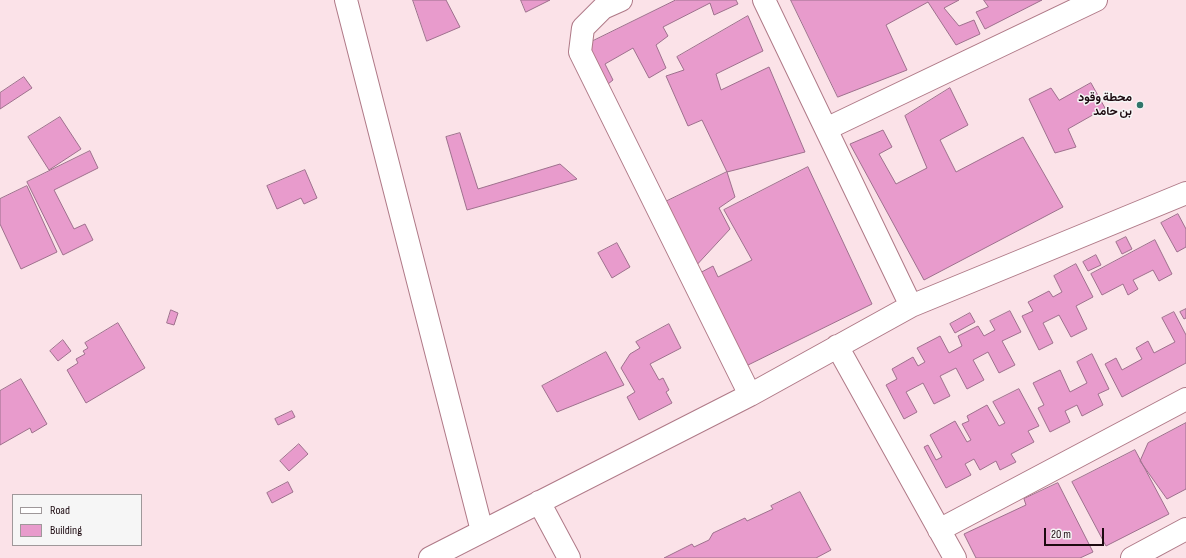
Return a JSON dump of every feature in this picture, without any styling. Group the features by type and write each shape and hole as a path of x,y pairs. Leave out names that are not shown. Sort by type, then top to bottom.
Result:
{"street":[{"path":"346,0 482,531"},
{"path":"621,0 603,8 583,28 580,52 750,395"},
{"path":"764,0 911,306"},
{"path":"826,129 1096,0"},
{"path":"430,558 750,395 911,306 1186,192"},
{"path":"837,346 955,558"},
{"path":"940,530 1186,399"},
{"path":"539,502 569,558"},
{"path":"1132,558 1186,529"}],"building":[{"path":"413,0 446,0 460,27 427,41"},
{"path":"521,0 550,0 526,12"},
{"path":"676,0 736,0 738,4 714,15 710,3 663,27 668,36 656,45 666,68 649,78 633,48 605,64 613,80 603,88 585,45"},
{"path":"791,0 959,0 944,8 959,26 974,20 980,34 956,45 928,2 886,25 907,70 838,97"},
{"path":"984,0 1042,0 985,29 976,12 988,7"},
{"path":"748,16 763,51 716,74 721,90 769,67 805,152 727,172 702,120 688,126 666,76 684,70 677,57"},
{"path":"24,77 32,88 0,109 0,93"},
{"path":"1091,83 1105,108 1068,129 1076,147 1055,153 1029,99 1051,88 1059,100"},
{"path":"950,88 968,125 940,140 956,172 1023,137 1063,207 924,280 850,144 883,130 892,147 879,154 896,184 927,168 905,116"},
{"path":"60,117 81,149 49,170 28,137"},
{"path":"460,133 478,189 560,164 577,179 467,210 446,137"},
{"path":"90,151 98,168 54,190 74,229 85,224 93,240 63,255 27,182"},
{"path":"808,167 872,304 742,368 696,275 713,266 718,277 752,260 724,210"},
{"path":"305,170 317,198 304,204 301,198 277,209 267,186"},
{"path":"727,172 735,197 719,208 730,229 693,269 661,204"},
{"path":"27,186 57,252 21,269 0,224 0,199"},
{"path":"1178,214 1186,229 1186,247 1177,252 1161,223"},
{"path":"1126,237 1132,249 1122,254 1116,242"},
{"path":"1155,240 1172,274 1159,281 1153,270 1133,280 1138,289 1128,295 1123,284 1102,295 1091,274"},
{"path":"617,243 630,267 612,278 598,253"},
{"path":"1096,255 1101,265 1088,271 1083,262"},
{"path":"1076,264 1093,297 1076,306 1087,329 1071,337 1059,315 1043,323 1053,343 1039,350 1022,316 1033,311 1028,302 1049,291 1053,297 1062,292 1054,276"},
{"path":"1186,309 1186,318 1184,319 1180,312"},
{"path":"171,310 178,313 174,325 167,323"},
{"path":"1010,311 1021,332 1002,341 1015,365 999,373 988,352 973,360 984,380 967,389 956,368 940,376 950,396 934,404 923,383 906,392 917,412 904,419 886,385 897,379 892,369 913,357 918,366 925,362 917,348 940,336 949,353 962,346 958,336 978,326 984,336 995,330 990,321"},
{"path":"1174,312 1186,335 1186,363 1122,397 1105,364 1116,358 1122,370 1142,359 1136,348 1148,341 1154,353 1175,342 1162,318"},
{"path":"970,313 975,322 955,333 950,324"},
{"path":"118,323 145,368 86,403 67,370 78,363 76,359 85,354 83,351 88,348 85,343"},
{"path":"669,324 681,348 650,364 659,380 663,378 669,390 666,392 672,403 639,420 627,397 635,392 621,368 630,354 640,348 636,342"},
{"path":"63,340 71,351 58,361 50,351"},
{"path":"606,352 624,385 557,412 542,386"},
{"path":"1092,354 1109,389 1098,394 1103,405 1082,416 1077,405 1065,411 1070,422 1050,432 1038,408 1044,405 1033,383 1060,370 1070,392 1087,383 1077,362"},
{"path":"21,379 47,424 32,433 30,428 0,445 0,391"},
{"path":"1019,389 1039,426 1028,431 1034,442 1011,454 1016,462 1000,470 996,461 980,470 974,459 965,464 971,475 946,488 924,447 928,445 936,460 942,457 930,435 955,421 967,442 971,440 962,424 969,421 967,416 987,405 999,426 1005,423 993,402"},
{"path":"292,411 295,417 278,425 275,419"},
{"path":"1186,423 1186,489 1167,499 1140,461 1148,443"},
{"path":"299,444 308,454 289,471 280,461"},
{"path":"1135,450 1169,514 1106,546 1072,482"},
{"path":"288,482 293,492 272,503 267,493"},
{"path":"1058,483 1093,552 1080,558 976,558 964,534 1026,505 1024,499"},
{"path":"800,492 831,550 816,558 664,558 692,544 694,547 709,540 713,533 745,518 747,521 773,509 771,506"}],"place":[{"name":"محطة وقود بن حامد","path":"1140,105"}]}
